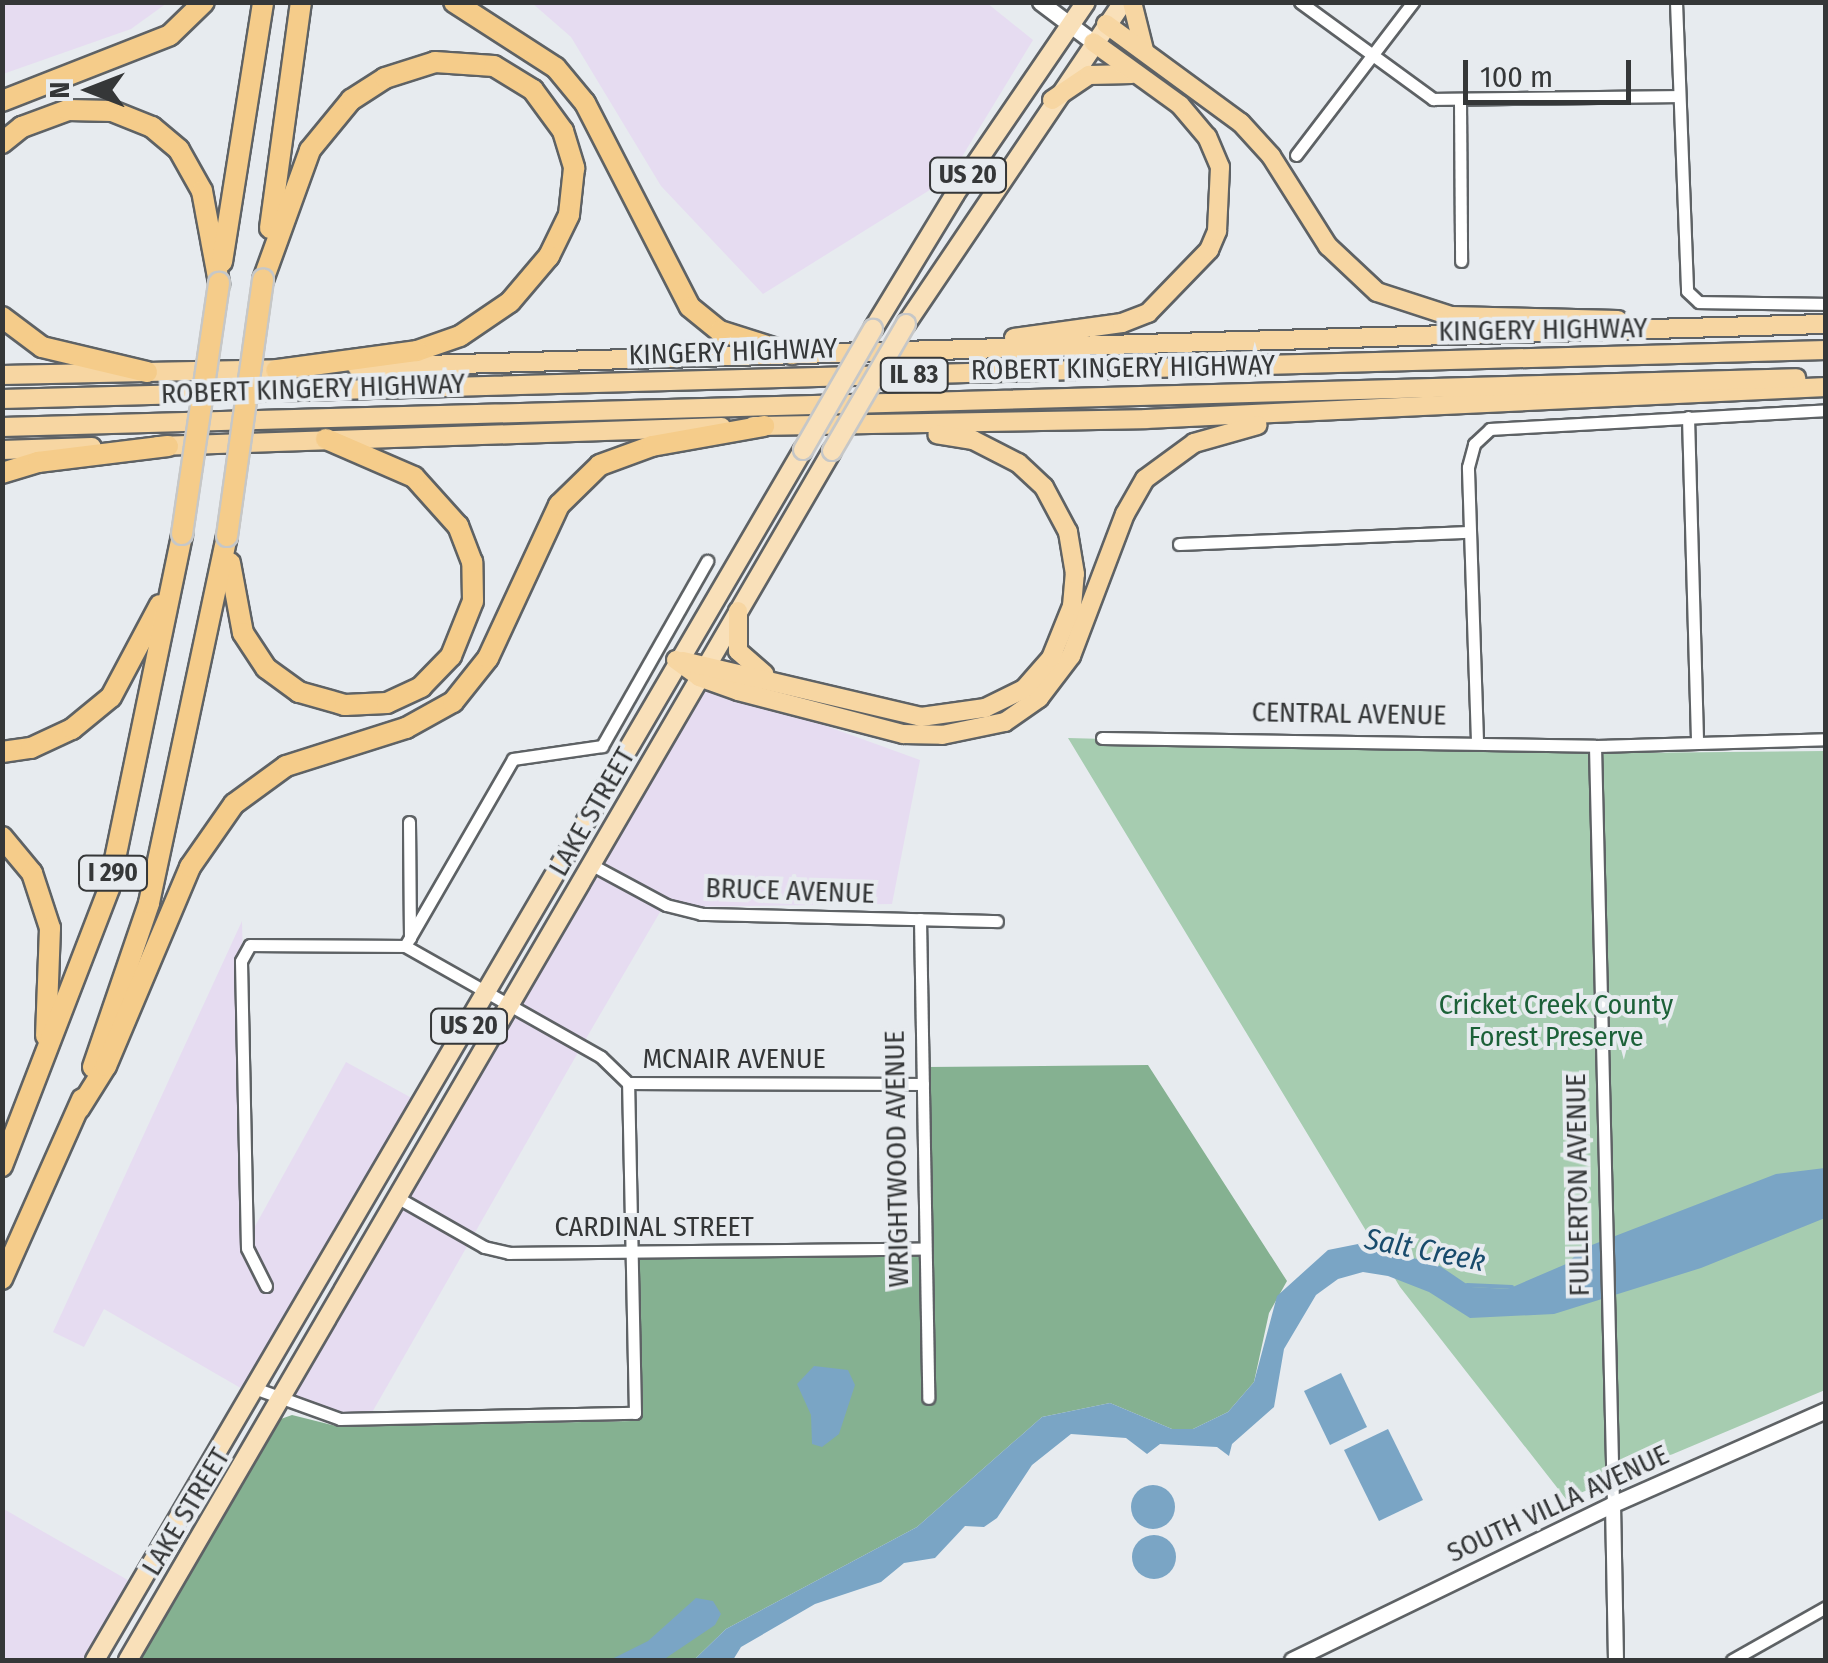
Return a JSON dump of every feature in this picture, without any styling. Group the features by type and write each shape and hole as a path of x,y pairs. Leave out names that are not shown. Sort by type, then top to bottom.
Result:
{"highway":[{"path":"2,100 170,35 204,2"},
{"name":"I 290","path":"2,1166 37,1088 110,888 177,567 263,2"},
{"name":"I 290","path":"2,1279 78,1109 149,903 227,536 301,2"},
{"path":"454,2 556,68 584,103 690,307 720,331 792,354"},
{"path":"1132,2 1144,50"},
{"path":"1106,24 1241,123 1271,156 1328,246 1376,292 1450,316 1592,317 1683,328"},
{"path":"924,350 1122,323 1148,313 1209,250 1222,204 1220,167 1207,137 1180,106 1094,42"},
{"path":"263,280 310,150 342,109 385,78 435,62 494,66 533,90 563,132 574,168 569,215 549,256 510,302 460,336 428,347 276,370"},
{"name":"US 20","path":"1052,100 1106,70 1136,74"},
{"path":"2,143 22,127 68,110 112,111 152,126 179,150 202,191 219,284"},
{"path":"2,317 42,347 146,372"},
{"path":"2,376 1826,324"},
{"name":"KINGERY HIGHWAY","path":"2,399 1826,350"},
{"name":"ROBERT KINGERY HIGHWAY","path":"2,427 1826,378"},
{"path":"2,450 764,426 872,428 1512,405 1826,388"},
{"path":"676,660 903,734 942,735 1005,722 1039,698 1071,656 1133,495 1168,458 1248,425 1512,405"},
{"path":"78,1109 106,1066 190,867 234,804 286,766 406,728 453,702 488,658 560,505 600,466 652,446 764,426"},
{"path":"703,671 773,680 921,717 985,708 1024,689 1051,658 1068,620 1075,574 1071,544 1061,516 1030,472 973,440 872,428"},
{"path":"227,536 243,633 283,682 324,702 366,706 404,696 436,672 461,640 474,601 472,562 458,526 414,477 326,439"},
{"path":"2,473 168,446"},
{"path":"2,752 25,750 72,729 112,698 177,567"},
{"path":"738,610 738,651 773,680"},
{"path":"2,837 32,873 50,928 51,1011 37,1088"}],"main road":[{"path":"1040,2 1094,42"},
{"name":"LAKE STREET","path":"128,1660 512,1007 906,324 1052,100 1123,2"},
{"path":"1082,4 1106,24"},
{"name":"LAKE STREET","path":"95,1660 257,1389 676,660 873,329 1082,4"},
{"name":"SOUTH VILLA AVENUE","path":"1292,1660 1314,1655 1612,1504 1826,1410"},
{"path":"127,1605 152,1621"}],"street":[{"path":"1300,2 1372,60 1433,99 1678,96"},
{"path":"1296,155 1413,2"},
{"path":"1676,2 1684,284 1690,296 1699,302 1826,304"},
{"path":"1460,101 1462,260"},
{"path":"1477,742 1468,467 1474,444 1490,429 1826,410"},
{"path":"1688,417 1697,743"},
{"path":"1180,544 1470,532"},
{"path":"408,943 513,760 602,746 708,561"},
{"name":"CENTRAL AVENUE","path":"1102,738 1595,746 1826,739"},
{"name":"FULLERTON AVENUE","path":"1595,746 1612,1504"},
{"path":"408,943 409,822"},
{"name":"BRUCE AVENUE","path":"592,866 666,904 701,914 997,920"},
{"name":"WRIGHTWOOD AVENUE","path":"920,919 927,1211 922,1249 928,1398"},
{"path":"266,1286 247,1248 243,950 268,944 408,943"},
{"name":"MCNAIR AVENUE","path":"408,943 601,1058 628,1083 923,1084"},
{"path":"257,1389 340,1419 634,1414 628,1083"},
{"name":"CARDINAL STREET","path":"400,1199 484,1247 509,1253 922,1249"},
{"path":"1612,1504 1616,1660"},
{"path":"1732,1660 1826,1607"}],"shaded area":[{"path":"3,2 167,3 131,29 3,74"},
{"path":"532,3 987,3 1033,40 949,178 763,294 661,186 571,37"},
{"path":"702,681 920,760 892,904 663,907 584,1042 516,1007"},
{"path":"242,921 249,1237 346,1062 419,1102 251,1394 104,1309 84,1347 53,1332"},
{"path":"513,1011 580,1049 370,1416 341,1416 287,1399"},
{"path":"2,1508 133,1583 88,1660 3,1660"}],"green space":[{"name":"Cricket Creek County Forest Preserve","path":"1068,738 1623,753 1825,751 1825,1390 1566,1499 1400,1287"},
{"path":"1148,1065 1287,1281 1269,1313 1254,1382 1228,1412 1193,1429 1172,1429 1110,1403 1042,1417 917,1527 726,1629 694,1660 136,1660 278,1420 292,1415 340,1427 632,1421 643,1406 638,1257 907,1255 927,1241 932,1222 927,1067"}],"water":[{"path":"1825,1168 1825,1218 1701,1268 1554,1314 1470,1318 1429,1292 1388,1276 1363,1272 1338,1279 1316,1295 1284,1349 1274,1407 1232,1444 1229,1456 1217,1447 1160,1444 1147,1454 1126,1438 1071,1434 1032,1465 997,1518 984,1527 965,1526 935,1558 904,1563 881,1582 815,1604 741,1647 733,1660 694,1660 726,1629 917,1527 1042,1417 1110,1403 1172,1429 1193,1429 1228,1412 1254,1382 1277,1296 1328,1250 1363,1243 1440,1266 1471,1287 1508,1289 1566,1264 1584,1248 1776,1174"},
{"path":"814,1366 848,1370 855,1385 839,1434 822,1447 812,1444 811,1415 797,1384"},
{"path":"1341,1373 1367,1427 1330,1445 1304,1391"},
{"path":"1388,1429 1423,1500 1379,1521 1344,1450"},
{"path":"1153,1485 1169,1491 1175,1507 1169,1523 1153,1529 1137,1523 1131,1507 1137,1491"},
{"path":"1154,1535 1170,1541 1176,1557 1170,1573 1154,1579 1138,1573 1132,1557 1138,1541"},
{"path":"696,1598 713,1601 721,1614 715,1625 663,1660 610,1660 648,1641"}],"waterway":[{"name":"Salt Creek","path":"1467,1285 1512,1287"}]}
